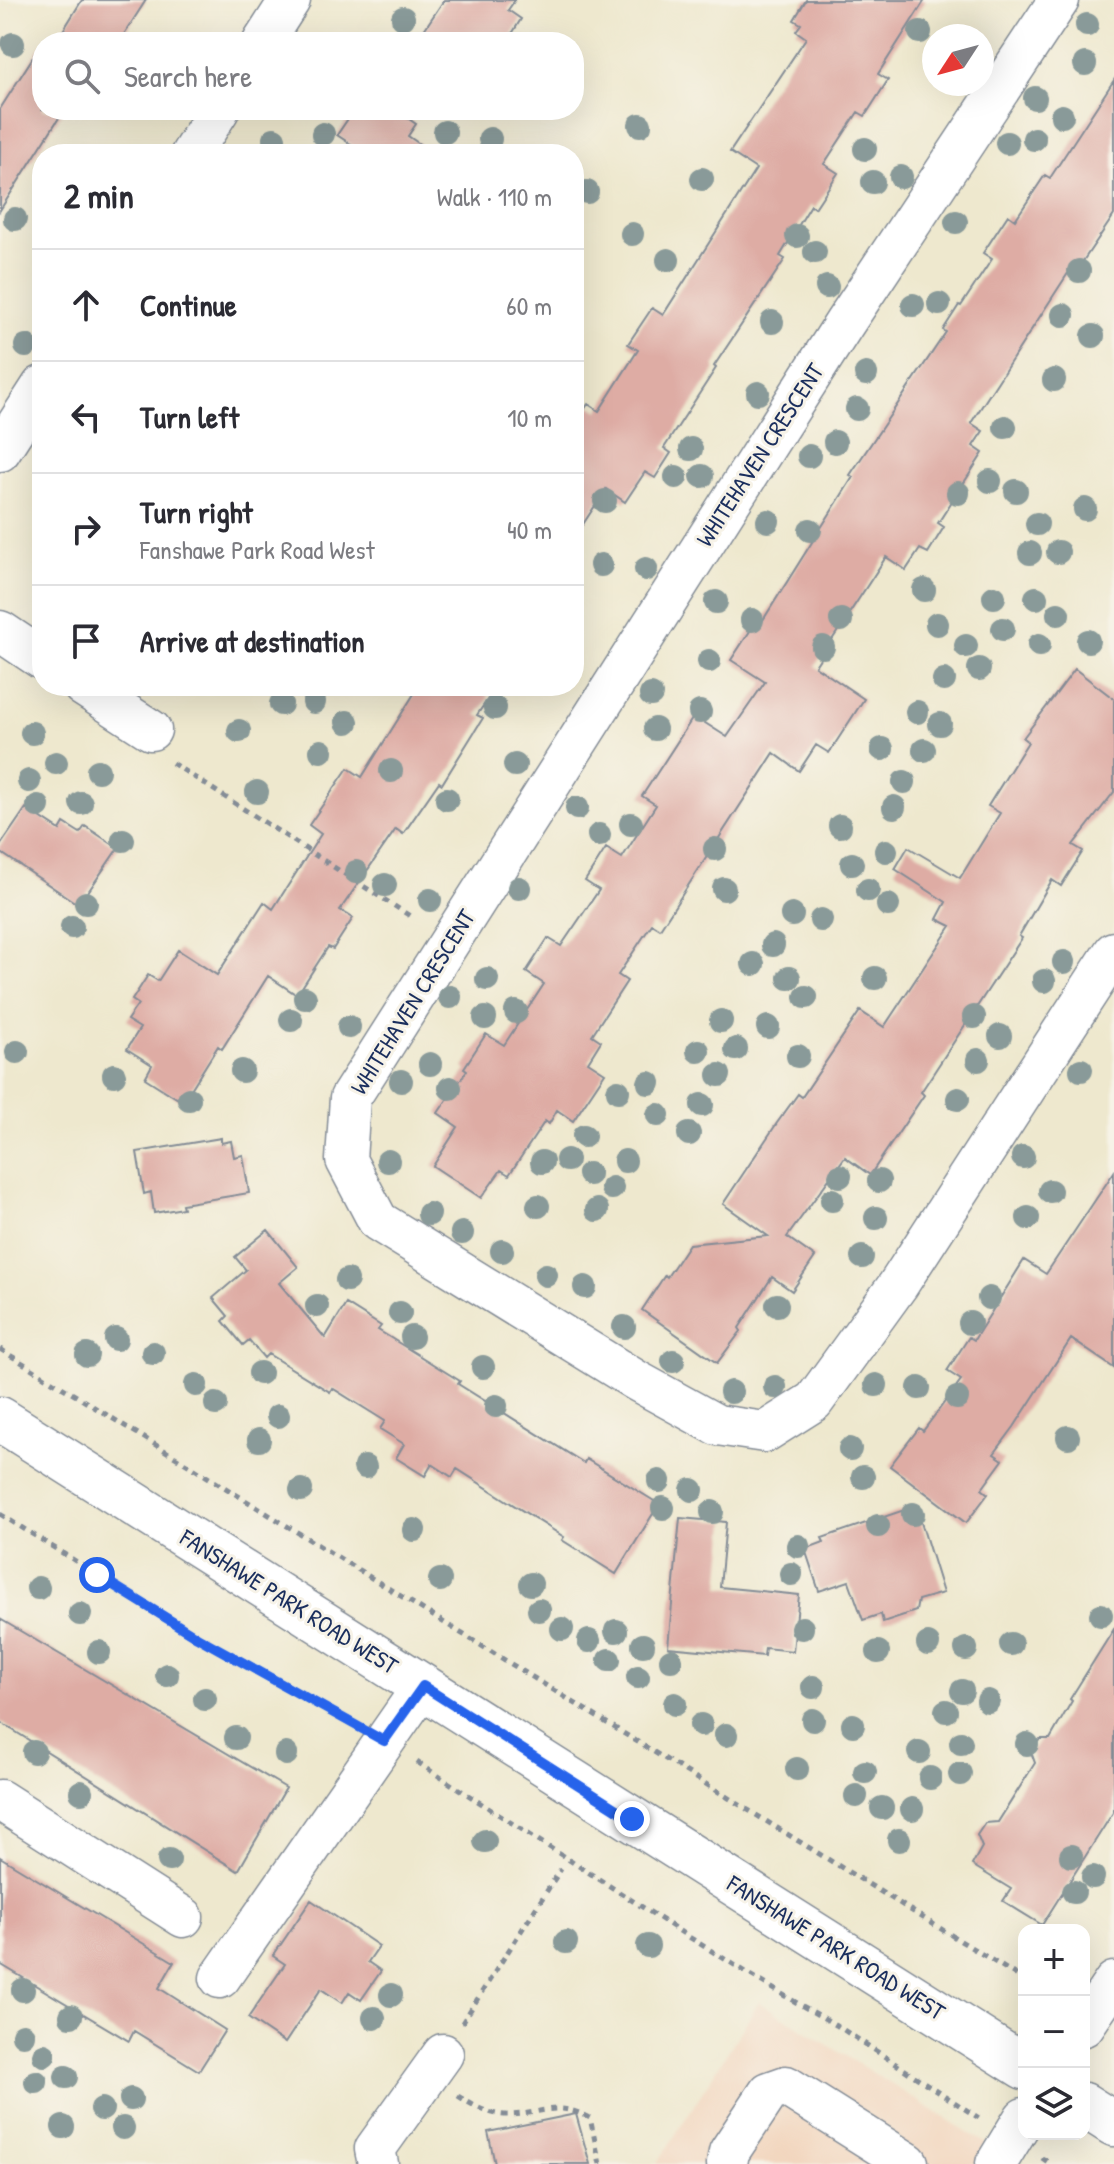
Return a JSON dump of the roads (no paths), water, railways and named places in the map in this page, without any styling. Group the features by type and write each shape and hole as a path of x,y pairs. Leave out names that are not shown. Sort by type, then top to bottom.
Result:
{"main road":[{"name":"FANSHAWE PARK ROAD WEST","path":"0,1419 1018,2063"},
{"path":"1090,2109 1114,2124"}],"street":[{"path":"269,32 290,0"},
{"name":"WHITEHAVEN CRESCENT","path":"1059,0 844,324 350,1098 346,1160 378,1221 637,1381 717,1425 765,1432 814,1401 898,1285 1114,952"},
{"path":"197,144 213,120"},
{"path":"0,451 32,401"},
{"path":"0,631 32,652"},
{"path":"98,696 151,730"},
{"path":"220,1978 423,1686"},
{"path":"0,1800 183,1917"},
{"path":"1090,2017 1114,1982"},
{"path":"372,2159 435,2065"},
{"path":"727,2164 729,2152 769,2092 786,2086 907,2164"},
{"path":"996,2164 1018,2128"}]}
